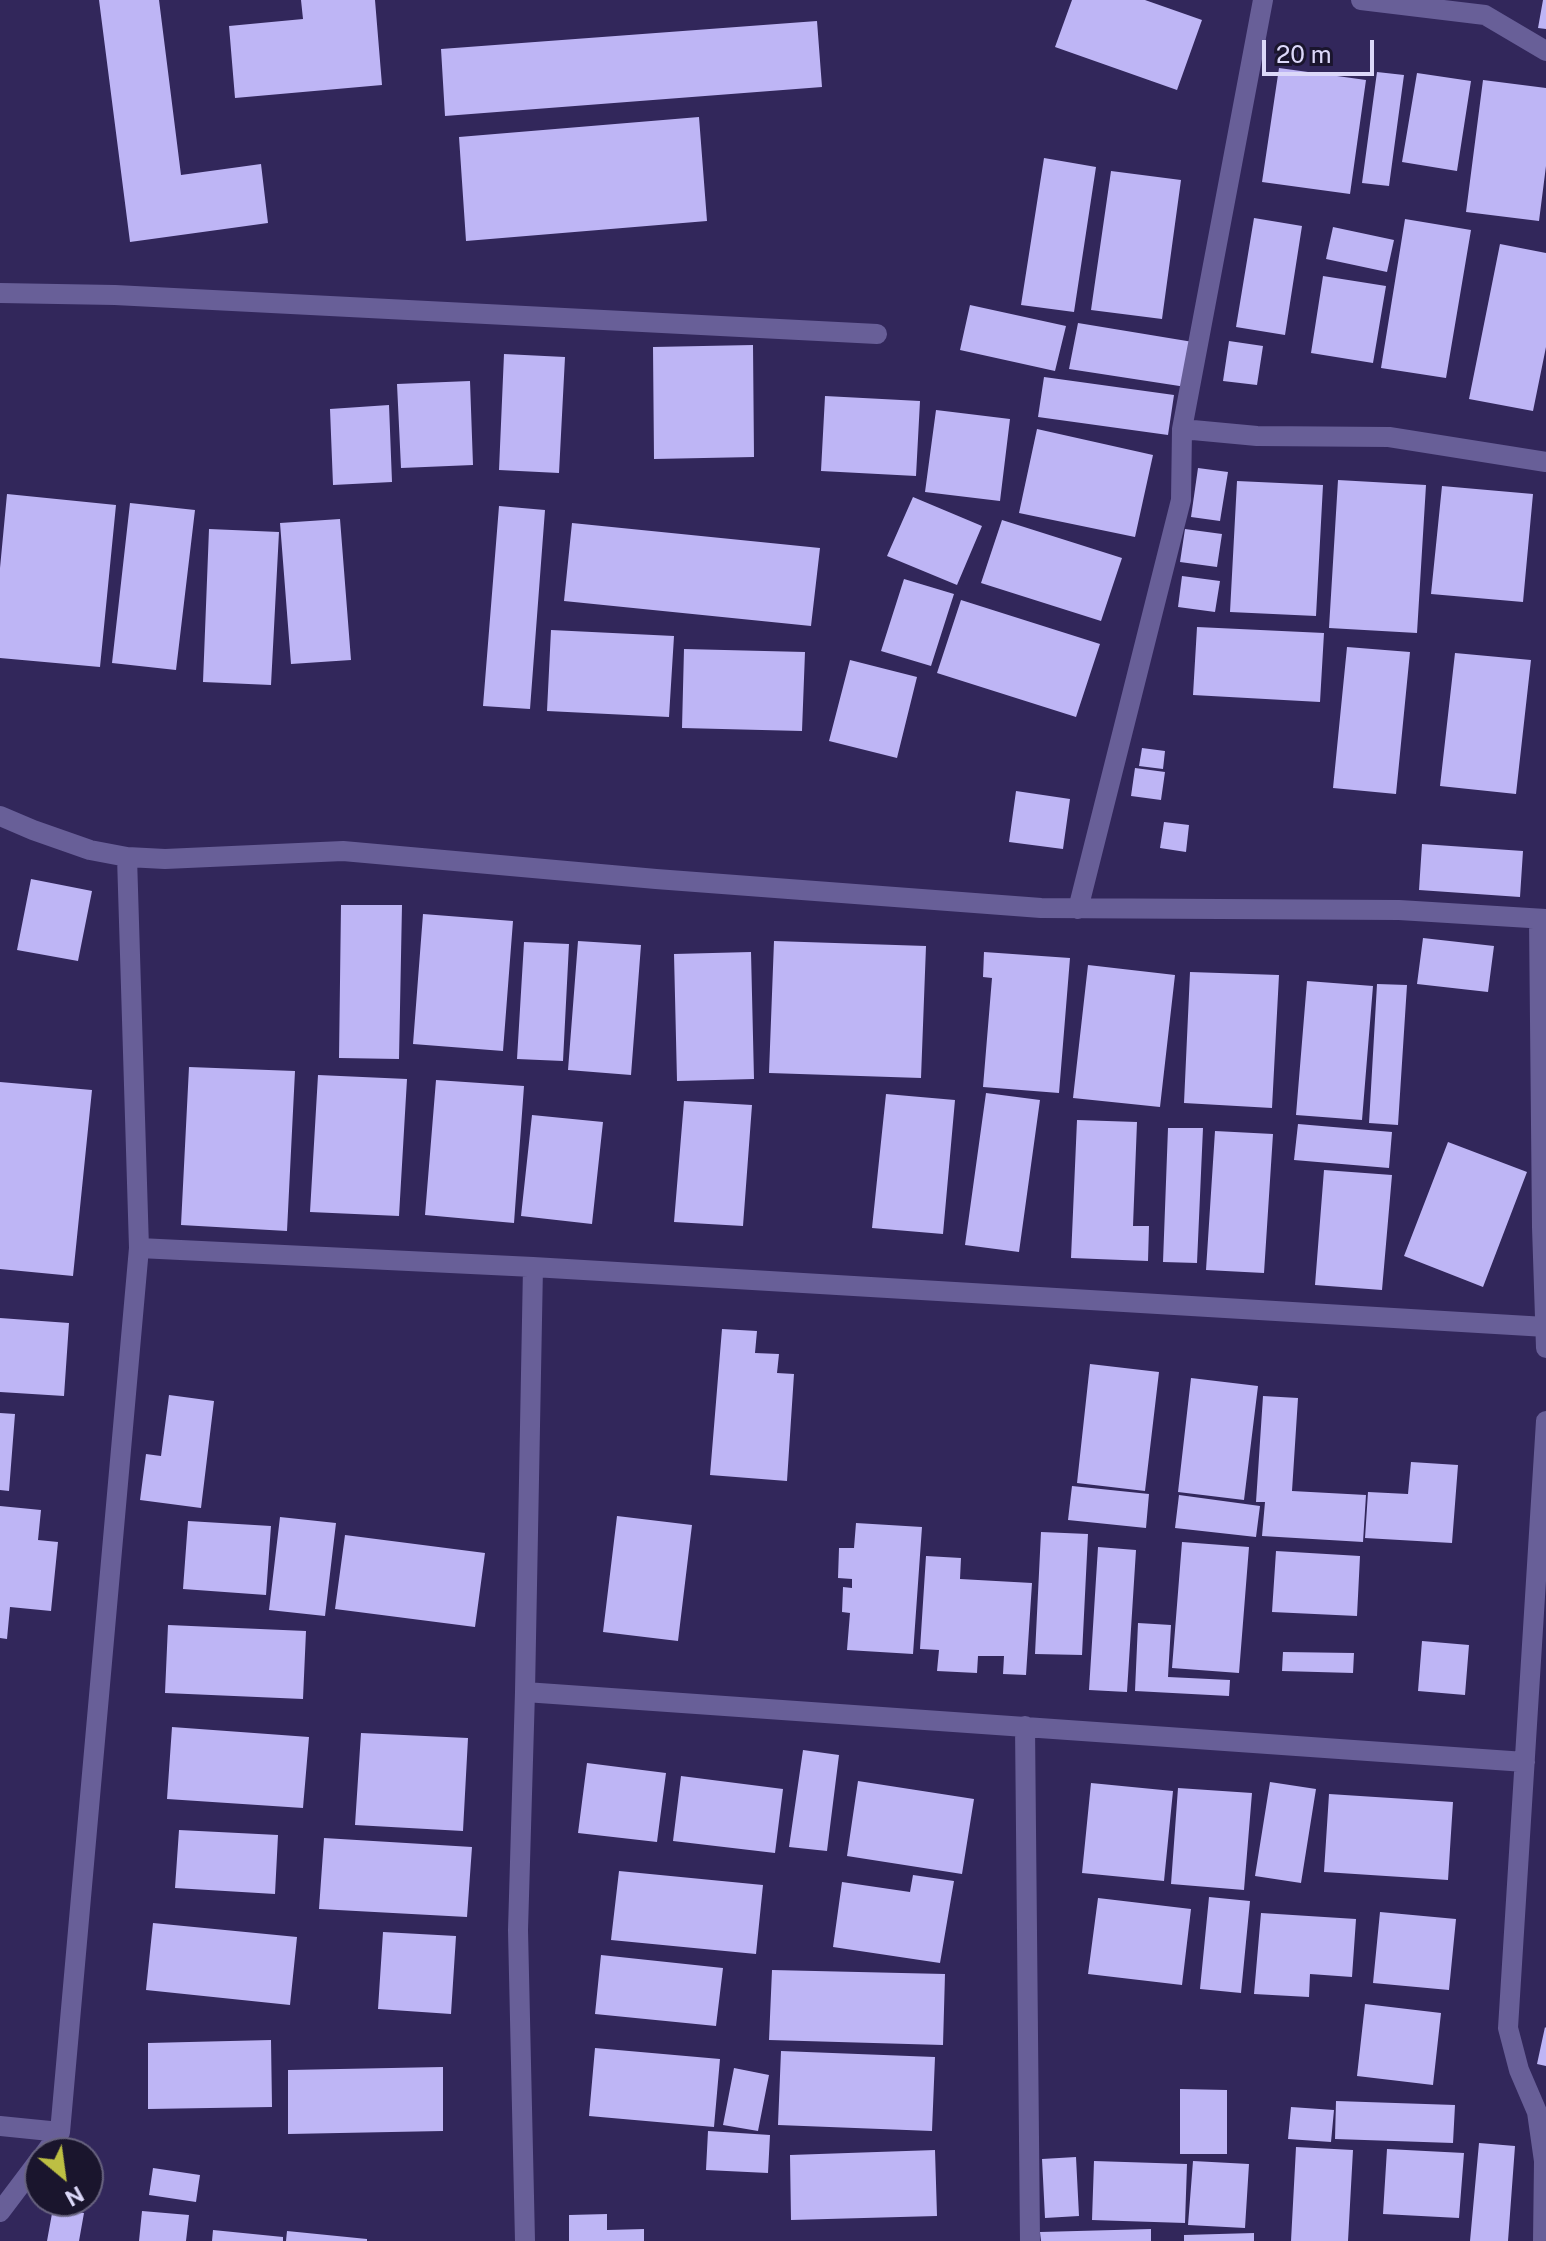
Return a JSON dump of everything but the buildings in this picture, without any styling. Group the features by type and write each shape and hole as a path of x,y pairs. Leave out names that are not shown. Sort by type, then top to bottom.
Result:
{"street":[{"path":"1078,909 1181,500 1182,429 1263,0"},
{"path":"1361,0 1485,15 1546,51"},
{"path":"0,293 115,295 877,334"},
{"path":"1182,429 1257,436 1389,437 1546,462"},
{"path":"0,816 90,850 127,857 165,859 343,851 656,879 1041,908 1399,910 1543,919 1542,1227 1546,1348"},
{"path":"56,2137 60,2132 139,1248 127,857"},
{"path":"139,1248 533,1267 1546,1327"},
{"path":"525,2241 518,1930 533,1267"},
{"path":"1543,2241 1542,2112 1519,2070 1508,2028 1546,1421"},
{"path":"525,1692 1525,1762"},
{"path":"1025,1726 1030,2241"},
{"path":"0,2126 60,2132"},
{"path":"0,2212 24,2180"}]}
